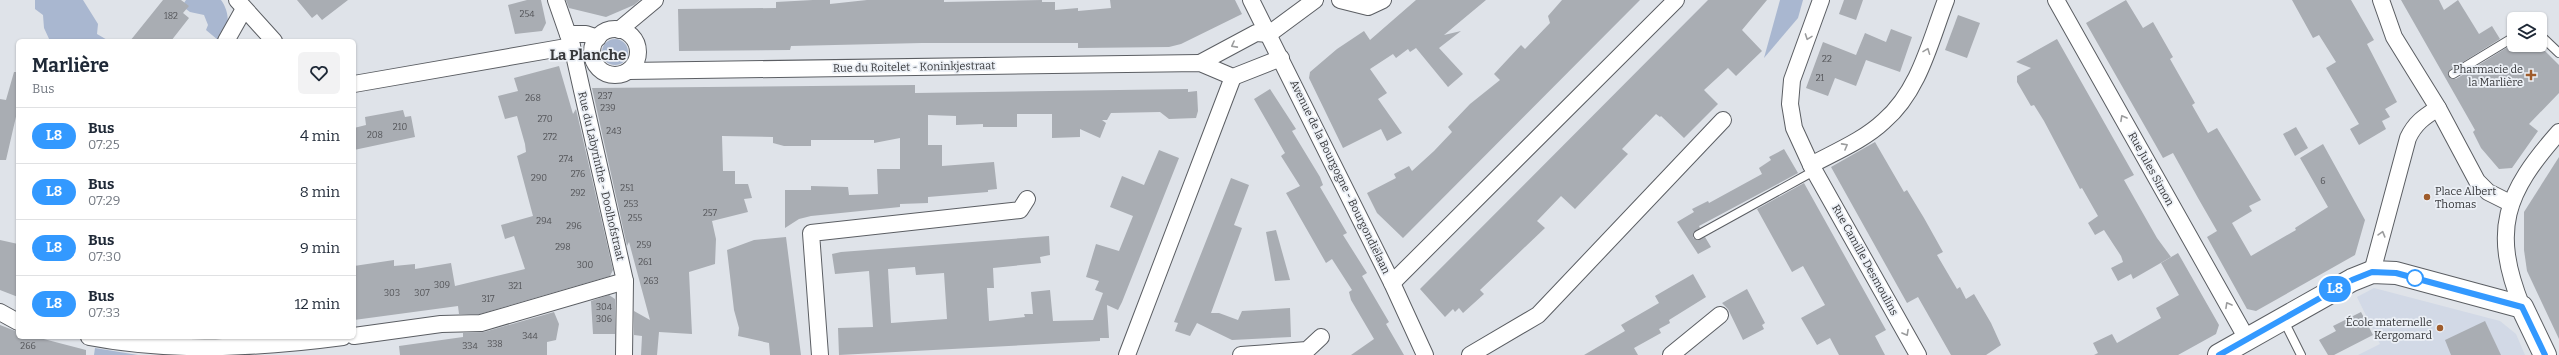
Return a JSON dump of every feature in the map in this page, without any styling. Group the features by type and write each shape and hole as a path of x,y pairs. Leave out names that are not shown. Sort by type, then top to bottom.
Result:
{"street":[{"name":"Rue du Labyrinthe - Doolhofstraat","path":"556,0 570,40 625,281 624,355"},
{"path":"619,30 631,36 638,47 636,61 628,71 618,75 608,74 600,69 594,60 594,45 598,38 604,32 619,30 655,0"},
{"name":"Avenue de la Bourgogne - Bourgondiëlaan","path":"1252,0 1392,283 1425,355"},
{"name":"Rue du Roitelet - Koninkjestraat","path":"1200,63 1256,33 1269,34 1315,0"},
{"path":"1340,0 1368,7 1383,0"},
{"path":"1392,283 1676,0"},
{"name":"Rue Camille Desmoulins","path":"1821,0 1794,74 1790,92 1794,128 1813,168 1918,355"},
{"path":"1813,168 1867,133 1896,110 1915,81 1946,0"},
{"name":"Rue Jules Simon","path":"2056,0 2247,339"},
{"path":"2381,0 2394,37 2438,108 2477,181 2488,192 2510,202"},
{"path":"227,39 241,5 272,39"},
{"path":"356,84 570,40 586,34 598,38"},
{"path":"1127,355 1233,77 1281,58"},
{"path":"575,63 594,60"},
{"name":"Rue du Roitelet - Koninkjestraat","path":"628,71 1200,63 1233,77"},
{"path":"2372,272 2408,138 2413,127 2420,120 2438,108"},
{"path":"1470,355 1538,315 1723,120"},
{"path":"2545,355 2512,282 2506,256 2505,230 2510,202 2532,166 2559,132"},
{"path":"820,355 811,233 1020,210 1027,199"},
{"path":"2219,355 2283,318 2372,272 2396,273 2522,307"},
{"path":"356,336 441,324 481,323 625,281"},
{"path":"0,312 16,321"},
{"path":"1671,355 1720,315"},
{"path":"1241,355 1307,350 1321,337"},
{"path":"98,339 108,341 195,346 272,346 327,339"}],"lane":[{"path":"2453,74 2507,41"},
{"path":"2547,41 2559,53"},
{"path":"1698,235 1813,168"},
{"path":"2283,318 2301,355"}],"shaded area":[{"path":"35,0 83,0 98,24 97,34 106,39 49,39 44,28 43,15 35,9"},
{"path":"186,0 221,0 226,10 228,21 225,32 219,39 217,39 206,30 208,25 204,15 190,12 182,6"},
{"path":"1780,0 1803,0 1798,18 1764,58"},
{"path":"615,39 624,43 628,52 624,61 615,65 606,61 602,52 606,43"},
{"name":"École maternelle Kergomard","path":"2374,288 2500,321 2516,334 2525,355 2358,355 2380,344 2357,297"},
{"path":"95,348 138,355 94,355"}],"building":[{"path":"163,0 181,0 189,6 183,13 189,18 173,39 132,39"},
{"path":"297,0 348,0 322,20 317,14 312,18"},
{"path":"527,0 541,0 546,23 542,31 515,34 508,5"},
{"path":"566,0 640,0 634,5 606,17 569,8"},
{"path":"830,0 830,4 867,0 944,0 944,2 1042,0 1042,2 1055,2 1055,10 1078,8 1078,11 1111,8 1110,0 1235,0 1242,14 1181,44 1169,47 1078,48 1078,43 922,43 791,46 790,50 679,51 678,9 776,8 776,2"},
{"path":"1416,0 1486,0 1444,35 1461,31 1439,48 1463,74 1448,87 1416,48 1410,52 1408,49 1396,58 1393,54 1370,69 1387,93 1378,99 1402,133 1387,141 1381,129 1343,148 1309,78 1310,72 1337,49 1364,31 1370,40"},
{"path":"1562,0 1640,0 1403,238 1377,213 1367,193 1396,178 1394,174 1409,166 1412,171 1434,151 1452,132 1448,127 1470,104 1500,80 1494,74 1521,45 1525,49 1550,23 1548,16"},
{"path":"1708,0 1767,0 1742,30 1762,51 1736,76 1728,68 1704,90 1718,104 1684,138 1661,116 1660,117 1656,114 1622,149 1628,154 1575,209 1561,196 1537,221 1545,228 1480,290 1484,294 1463,313 1459,308 1455,312 1453,309 1445,317 1420,289"},
{"path":"1844,0 1863,0 1856,20 1839,14"},
{"path":"2126,0 2143,28 2153,22 2173,57 2170,59 2195,103 2192,105 2208,133 2217,128 2261,200 2249,206 2252,211 2232,223 2251,256 2296,230 2295,228 2328,207 2300,158 2323,144 2365,220 2355,255 2256,311 2247,309 2207,237 2217,231 2173,153 2163,158 2086,23"},
{"path":"2292,0 2351,0 2374,40 2367,44 2397,102 2385,109 2390,117 2382,121 2386,129 2359,145 2350,129 2359,124 2326,68 2336,62 2319,35 2313,38"},
{"path":"2401,0 2439,0 2444,10 2458,0 2479,34 2492,26 2500,39 2450,70 2448,75 2451,79 2456,79 2507,47 2507,52 2546,52 2559,65 2559,93 2529,124 2538,131 2512,168 2499,169 2481,148 2473,132 2475,130"},
{"path":"1958,15 1980,23 1967,58 1945,50"},
{"path":"1891,29 1912,37 1900,72 1866,60 1856,86 1835,78 1828,96 1806,88 1823,42 1856,55 1865,33 1886,42"},
{"path":"2057,39 2134,175 2124,180 2157,238 2171,257 2133,279 2131,274 2118,281 2111,268 2123,262 2121,256 2104,230 2095,235 2088,223 2098,216 2082,188 2080,189 2044,121 2034,105 2031,106 2017,82 2017,76 2031,68 2016,62"},
{"path":"559,66 573,114 576,109 613,270 610,276 480,314 459,314 458,306 356,320 356,266 394,260 394,266 415,264 415,269 451,263 455,286 525,269 514,236 505,239 501,225 533,216 517,156 526,152 517,116 505,119 498,96 518,91 514,78"},
{"path":"14,72 16,72 16,117 6,160 0,160 0,99 6,100"},
{"path":"915,85 915,93 1188,89 1188,92 1197,91 1198,111 1196,118 1169,119 1160,112 1111,113 1107,120 1102,120 1106,123 1100,138 1080,129 1080,137 1052,138 1052,114 1017,114 1017,127 983,127 983,124 956,125 956,116 928,115 928,145 942,145 942,166 994,162 997,189 988,190 988,192 928,197 928,203 900,204 900,207 811,216 799,219 785,228 785,190 811,190 811,186 848,187 849,195 878,194 877,169 900,169 900,138 874,143 874,140 811,140 811,146 784,146 773,143 773,137 722,136 723,171 735,171 735,184 748,184 752,198 744,199 748,212 712,221 716,239 715,264 689,272 692,334 659,332 657,355 641,355 642,336 634,335 634,311 650,320 629,242 627,246 592,88"},
{"path":"1270,89 1296,129 1292,131 1320,177 1323,185 1320,187 1347,233 1343,235 1367,273 1362,276 1389,322 1386,324 1404,355 1351,355 1374,339 1351,300 1349,292 1352,290 1332,259 1326,263 1286,193 1300,186 1281,156 1285,153 1254,99"},
{"path":"403,110 405,117 411,116 415,137 356,150 356,128 366,125 365,117"},
{"path":"2296,127 2308,148 2295,156 2283,134"},
{"path":"1875,142 1904,192 1907,190 1943,252 1937,255 1957,289 1960,287 1966,299 1974,294 1991,323 2001,345 1986,355 1951,355 1918,297 1907,303 1831,167"},
{"path":"1784,149 1798,173 1699,226 1700,228 1693,233 1693,238 1698,240 1705,237 1711,247 1698,254 1677,222 1694,212 1692,209 1708,201 1709,203 1762,174 1759,168 1771,160 1769,157"},
{"path":"1159,150 1179,158 1122,302 1118,310 1107,305 1109,338 1100,338 1100,341 839,355 838,328 873,327 869,271 835,274 832,254 841,252 1049,236 1050,255 1040,257 1041,263 993,268 994,288 987,288 989,321 1025,317 1024,314 1033,314 1031,292 1050,290 1053,321 1093,320 1103,293 1095,290 1099,281 1086,277 1096,244 1119,251 1133,216 1110,207 1122,176 1144,185","holes":["915,267 916,275 944,273 947,319 891,323 888,269"]},
{"path":"2559,157 2559,339 2527,271 2524,250 2524,212"},
{"path":"1231,178 1249,185 1234,225 1242,228 1211,313 1219,313 1238,320 1242,311 1290,308 1291,337 1232,340 1197,323 1190,336 1175,331 1178,323 1174,322"},
{"path":"1804,183 1886,330 1875,336 1885,355 1839,355 1830,338 1817,345 1801,318 1825,305 1803,266 1792,272 1757,209"},
{"path":"1276,230 1290,280 1275,281 1266,232"},
{"path":"786,237 801,355 770,355 769,343 738,336 739,328 734,310 727,250 754,240"},
{"path":"0,240 16,244 16,296 0,290"},
{"path":"2178,253 2219,325 2216,334 2178,355 2094,355 2098,353 2093,343 2112,334 2117,343 2161,318 2156,308 2179,295 2161,263"},
{"path":"1693,274 1706,297 1669,320 1670,323 1659,329 1661,333 1634,348 1638,355 1584,355 1625,331 1621,325 1659,303 1655,296"},
{"path":"1747,289 1765,323 1762,325 1764,329 1743,340 1728,309 1722,303"},
{"path":"609,295 615,299 615,334 593,334 591,301"},
{"path":"554,312 559,324 556,340 547,342 547,355 400,355 399,346 463,337 463,333 484,332"},
{"path":"2361,312 2373,335 2334,355 2328,355 2319,340 2336,331 2333,326"},
{"path":"2485,321 2501,355 2451,355 2445,340"},
{"path":"0,325 16,331 16,339 44,339 86,350 86,355 0,355"}],"bus line":[{"name":"L8","path":"2219,355 2352,280 2362,275 2382,271 2396,273 2522,307 2545,355"}],"place":[{"name":"Pharmacie de la Marlière","path":"2531,75"},
{"name":"Place Albert Thomas","path":"2427,197"},
{"name":"École maternelle Kergomard","path":"2440,328"}],"district":[{"name":"La Planche","path":"588,55"}]}
